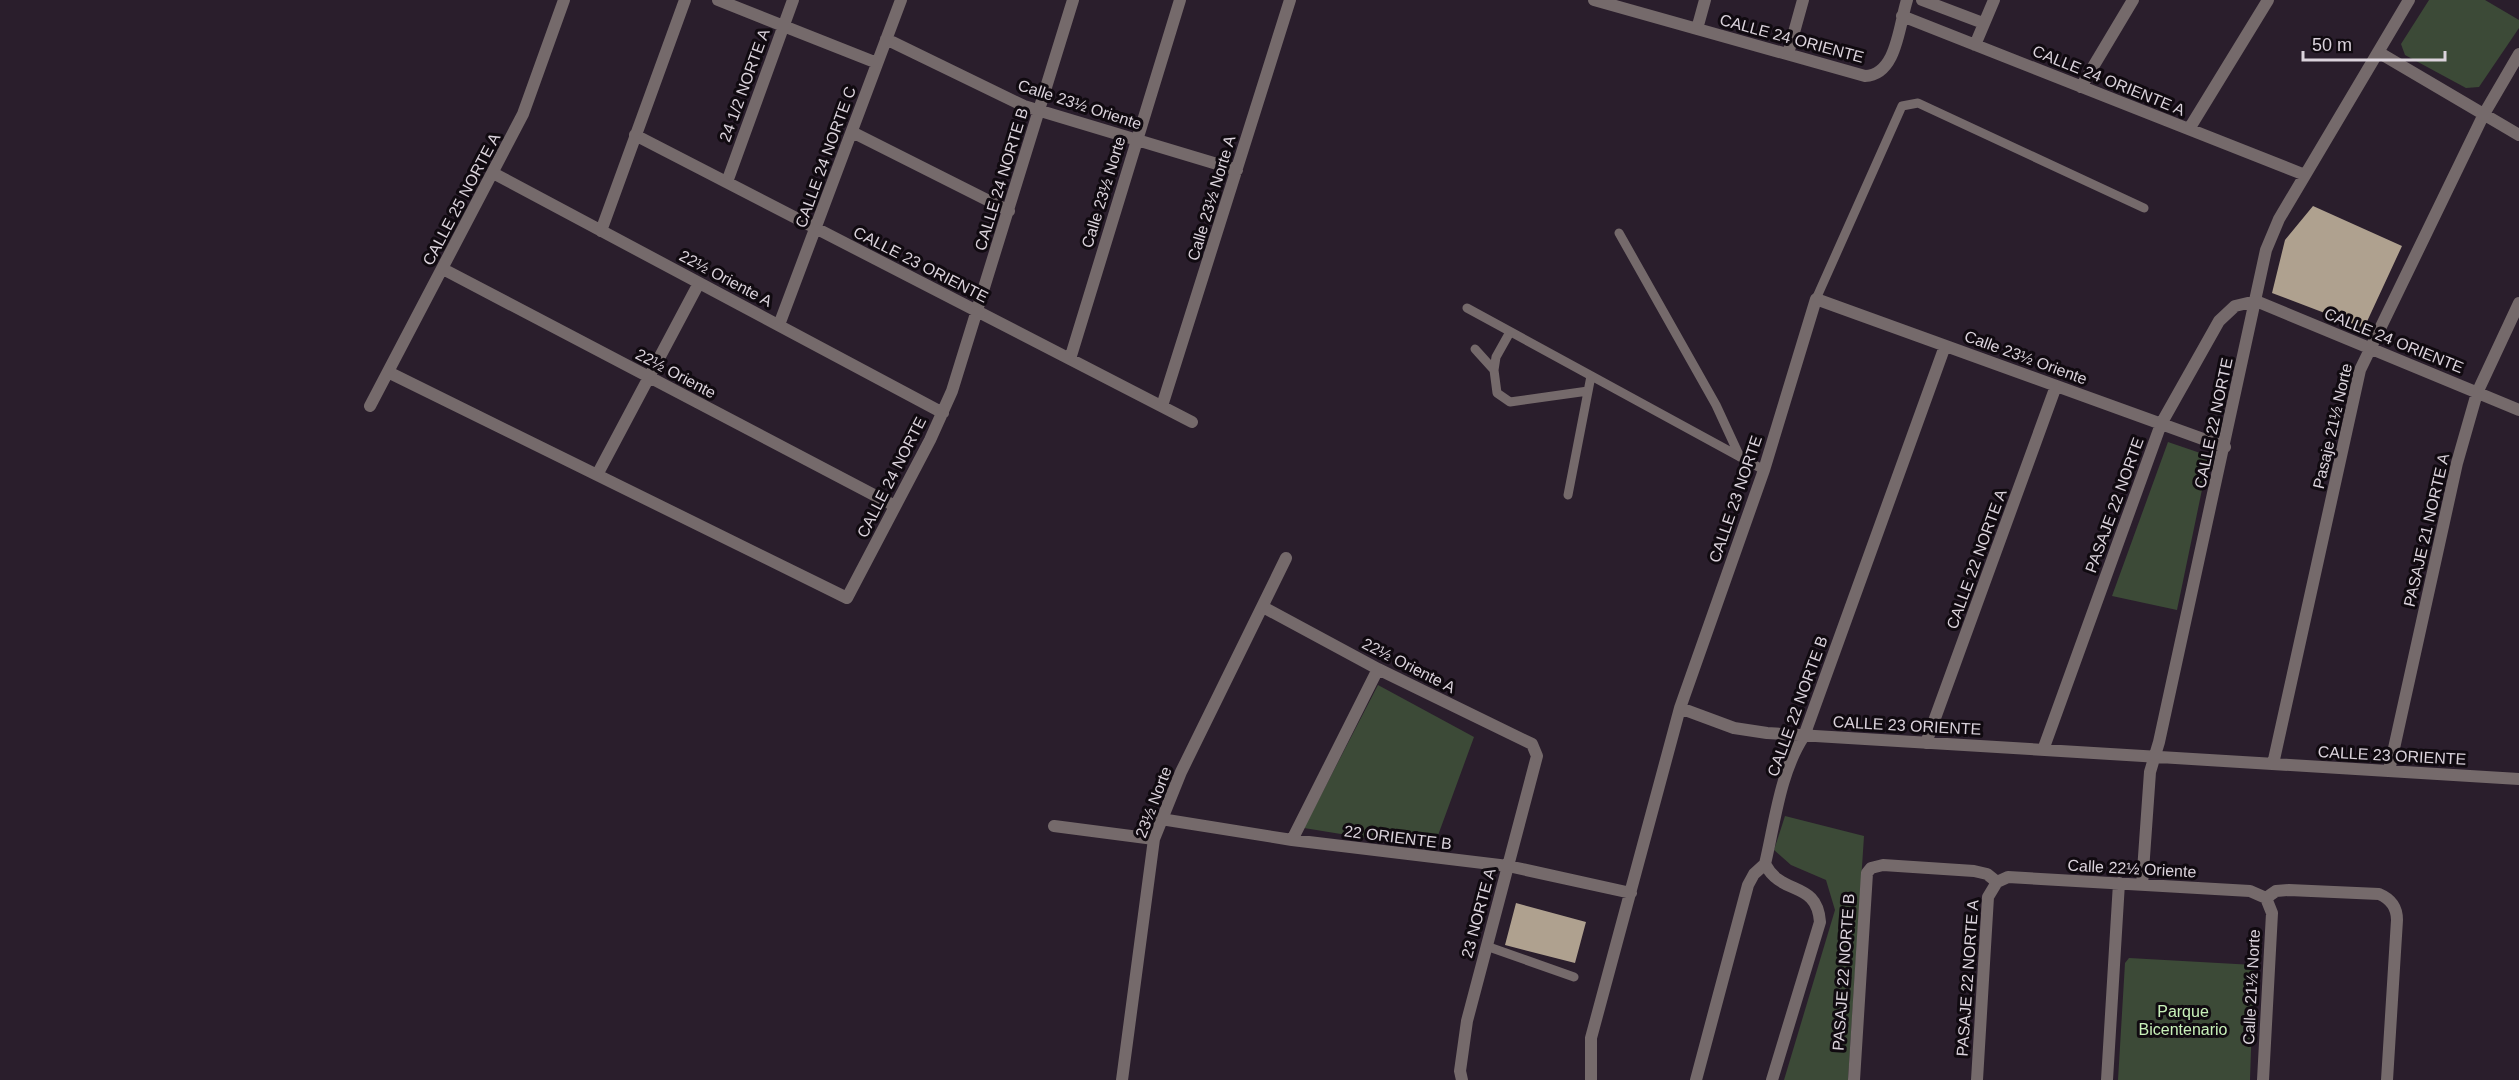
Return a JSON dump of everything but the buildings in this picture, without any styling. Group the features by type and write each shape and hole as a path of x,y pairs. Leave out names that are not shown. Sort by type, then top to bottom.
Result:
{"street":[{"name":"CALLE 25 NORTE A","path":"370,406 523,114 564,0"},
{"path":"601,231 685,0"},
{"path":"717,0 877,63"},
{"name":"24 1/2 NORTE A","path":"726,182 793,0"},
{"name":"CALLE 24 NORTE C","path":"779,325 901,0"},
{"name":"CALLE 24 NORTE B","path":"960,368 1073,0"},
{"name":"Calle 23½ Norte","path":"1070,358 1179,0"},
{"name":"Calle 23½ Norte A","path":"1162,406 1290,0"},
{"name":"CALLE 24 ORIENTE","path":"1594,0 1608,2 1858,75 1878,74 1889,61 1902,16"},
{"path":"1697,29 1705,0"},
{"path":"1788,54 1803,0"},
{"path":"1902,16 1907,0"},
{"path":"1922,0 1983,23"},
{"path":"1975,45 1994,0"},
{"path":"2081,87 2133,0"},
{"path":"2189,129 2268,0"},
{"name":"CALLE 22 NORTE","path":"2142,885 2150,772 2270,239 2305,175 2409,0"},
{"name":"CALLE 24 ORIENTE A","path":"1902,16 2305,175"},
{"name":"Calle 23½ Oriente","path":"886,39 1016,103 1237,170"},
{"path":"2378,52 2519,135"},
{"name":"Pasaje 21½ Norte","path":"2273,764 2360,370 2484,114 2519,54"},
{"path":"852,132 1009,211"},
{"name":"CALLE 23 ORIENTE","path":"635,135 1192,422"},
{"name":"22½ Oriente A","path":"493,173 943,413"},
{"name":"22½ Oriente","path":"443,269 895,506"},
{"path":"388,372 597,475 699,283"},
{"name":"Calle 23½ Oriente","path":"1816,299 2224,447"},
{"name":"CALLE 23 NORTE","path":"1680,708 1764,470 1816,299"},
{"name":"CALLE 24 ORIENTE","path":"2256,301 2519,410"},
{"name":"PASAJE 22 NORTE","path":"2043,750 2161,424 2219,321 2235,306 2256,301"},
{"name":"PASAJE 21 NORTE A","path":"2389,771 2457,463 2477,393 2519,303"},
{"name":"CALLE 22 NORTE B","path":"1696,1080 1748,885 1754,874 1765,864 1788,769 1795,750 1804,736 1945,346"},
{"name":"CALLE 24 NORTE","path":"597,475 847,598 943,413 960,368"},
{"name":"CALLE 22 NORTE A","path":"1926,743 2056,386"},
{"name":"23½ Norte","path":"1122,1080 1154,839 1161,819 1286,558"},
{"name":"22½ Oriente A","path":"1263,607 1377,669 1532,744 1537,756"},
{"path":"1292,840 1377,669"},
{"path":"1591,1080 1591,1038 1680,708"},
{"name":"CALLE 23 ORIENTE","path":"1680,708 1734,728 1804,736 2519,779"},
{"name":"23 NORTE A","path":"1461,1080 1460,1071 1467,1021 1537,756"},
{"name":"22 ORIENTE B","path":"1161,819 1292,840 1508,866 1631,893"},
{"path":"1054,826 1154,839"},
{"path":"1765,864 1770,874 1783,884 1811,896 1819,908 1820,922 1772,1080"},
{"name":"PASAJE 22 NORTE B","path":"1854,1080 1865,879 1871,868 1883,865 1974,871 1987,874 1997,882"},
{"name":"Calle 22½ Oriente","path":"1997,882 2014,877 2256,892 2266,898 2276,891 2289,890 2379,894 2391,901 2397,913 2387,1080"},
{"name":"PASAJE 22 NORTE A","path":"1977,1080 1988,897 1997,882"},
{"path":"2107,1080 2119,884"},
{"name":"Calle 21½ Norte","path":"2262,1080 2272,913 2266,898"}],"lane":[{"path":"1816,299 1902,106 1910,103 1918,103 2144,208"},
{"path":"1619,233 1716,405 1740,457"},
{"path":"1467,308 1764,470"},
{"path":"1510,332 1496,357 1494,370 1497,393 1510,402 1588,391"},
{"path":"1475,349 1494,370"},
{"path":"1568,495 1591,376"},
{"path":"1488,941 1489,946 1575,977"}],"green space":[{"path":"2429,0 2485,0 2519,20 2519,28 2479,87 2466,88 2405,55 2401,44"},
{"path":"2168,442 2209,456 2177,610 2112,596"},
{"path":"1378,685 1474,737 1433,849 1304,828"},
{"path":"1785,816 1864,836 1848,1080 1784,1080 1835,910 1826,880 1791,865 1774,850"},
{"name":"Parque Bicentenario","path":"2129,958 2254,965 2250,1080 2118,1080 2125,963"}]}
